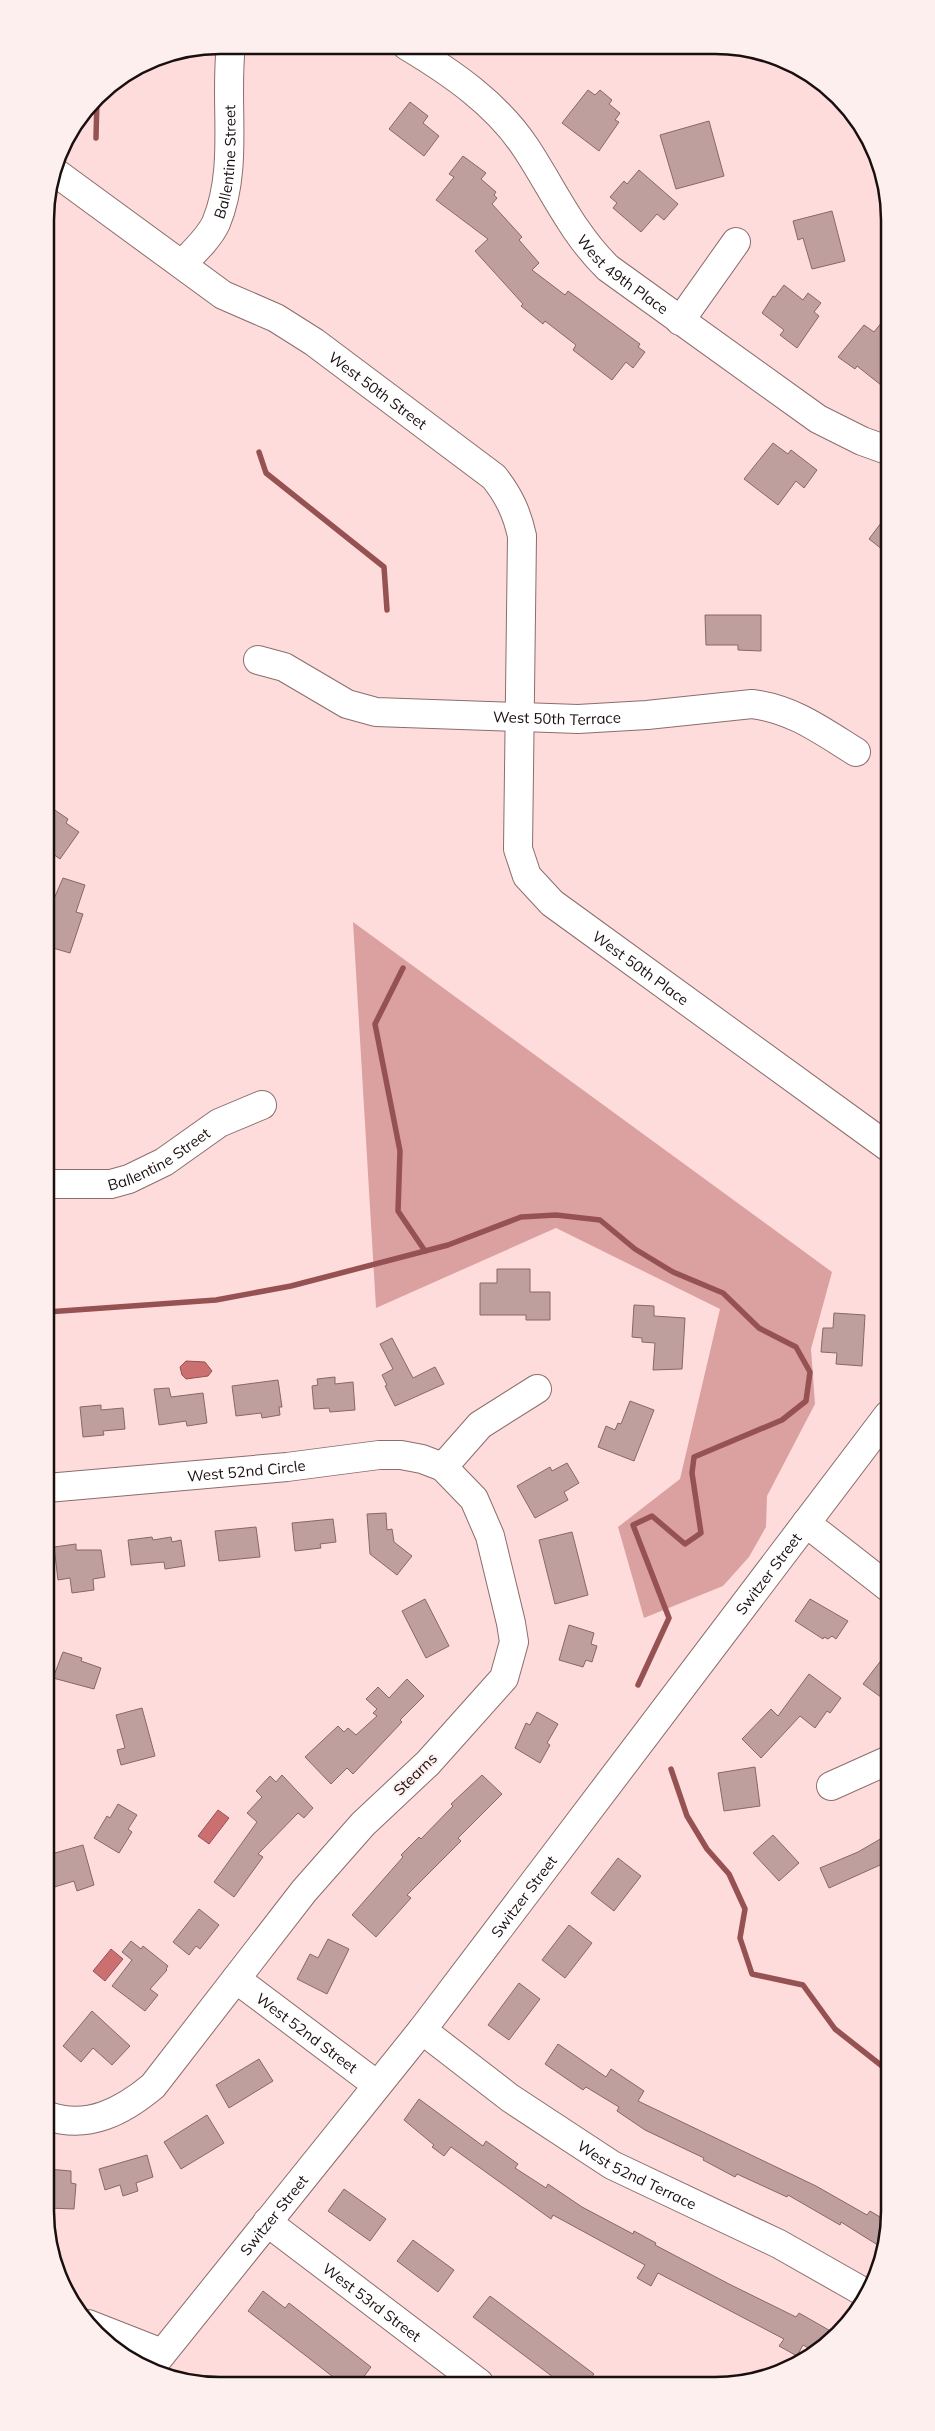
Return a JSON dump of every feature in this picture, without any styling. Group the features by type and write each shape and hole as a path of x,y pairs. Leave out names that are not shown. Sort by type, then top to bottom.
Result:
{"street":[{"name":"Ballentine Street","path":"182,264 200,245 215,224 226,190 231,54"},
{"name":"West 49th Place","path":"420,54 484,100 525,146 570,223 591,251 608,268 818,419 862,441 881,448"},
{"name":"West 50th Street","path":"59,175 223,295 276,318 314,342 494,477 510,498 517,515 522,536 519,717"},
{"path":"680,321 736,242"},
{"name":"West 50th Terrace","path":"258,660 284,667 347,704 376,712 578,719 647,715 752,704 770,706 791,713 806,720 856,752"},
{"name":"West 50th Place","path":"519,717 518,849 527,876 552,903 881,1142"},
{"name":"Ballentine Street","path":"54,1184 111,1184 129,1179 164,1162 219,1123 262,1105"},
{"path":"443,1467 480,1425 537,1389"},
{"name":"Switzer Street","path":"155,2361 422,2030 881,1423"},
{"name":"West 52nd Circle","path":"54,1488 105,1484 241,1469 287,1467 379,1455 400,1455 422,1459 443,1467"},
{"name":"Stearns","path":"54,2118 86,2120 115,2113 134,2102 152,2086 304,1891 363,1824 428,1762 504,1678 514,1642 506,1593 490,1536 474,1499 443,1467"},
{"path":"806,1523 881,1582"},
{"path":"832,1786 881,1764"},
{"name":"West 52nd Street","path":"236,1979 377,2085"},
{"name":"West 52nd Terrace","path":"422,2030 510,2098 612,2165 779,2244 861,2291"},
{"name":"West 53rd Street","path":"267,2222 471,2377"},
{"path":"110,2336 155,2361"}],"shaded area":[{"path":"353,922 832,1272 811,1349 815,1404 767,1496 766,1527 749,1557 723,1586 644,1618 618,1527 680,1479 720,1309 556,1228 376,1308"},
{"path":"186,1361 205,1362 212,1371 208,1376 186,1379 182,1375 180,1367"},
{"path":"218,1810 229,1818 209,1844 198,1836"},
{"path":"111,1949 123,1959 105,1981 93,1971"}],"building":[{"path":"588,90 595,95 600,90 612,100 609,104 620,113 615,120 619,122 599,151 562,123"},
{"path":"410,102 428,116 423,123 439,136 424,156 389,129"},
{"path":"709,121 724,176 676,189 660,135"},
{"path":"463,156 486,173 481,179 496,192 494,195 497,198 492,204 522,237 519,240 539,263 532,270 565,295 568,291 640,344 638,347 645,352 633,368 626,362 612,380 573,350 576,345 545,321 543,324 521,306 523,304 475,251 488,239 436,200 454,177 449,174"},
{"path":"639,170 678,204 664,220 657,214 641,232 613,208 617,203 610,197 624,181 627,184"},
{"path":"832,211 845,261 812,269 803,238 798,240 793,221"},
{"path":"784,285 803,300 808,293 821,303 814,312 819,316 797,348 780,335 784,330 762,313 773,296 775,297"},
{"path":"881,323 881,385 857,366 855,369 838,357 864,325 874,332"},
{"path":"773,443 788,454 791,450 817,470 804,488 796,481 778,505 744,479"},
{"path":"881,523 881,548 869,539"},
{"path":"705,615 761,615 761,651 738,650 738,645 706,645"},
{"path":"54,809 68,819 66,823 79,832 60,859 54,855"},
{"path":"63,878 85,885 76,912 83,914 70,953 54,948 54,899"},
{"path":"497,1269 530,1269 530,1292 550,1292 550,1320 526,1320 526,1315 480,1315 480,1283 497,1283"},
{"path":"634,1305 654,1306 654,1316 685,1318 682,1369 653,1370 655,1343 642,1342 642,1338 632,1337"},
{"path":"834,1313 865,1315 862,1366 836,1364 837,1353 821,1352 823,1328 833,1328"},
{"path":"392,1338 413,1378 435,1367 444,1384 395,1406 382,1375 393,1369 380,1344"},
{"path":"335,1377 335,1384 353,1382 355,1410 330,1412 329,1408 314,1409 312,1386 318,1385 317,1379"},
{"path":"278,1380 282,1407 279,1407 280,1415 262,1418 261,1413 236,1416 232,1386"},
{"path":"169,1388 171,1397 203,1393 207,1423 187,1426 186,1421 159,1425 154,1389"},
{"path":"630,1401 654,1410 634,1461 598,1447 606,1426 615,1430 618,1423 621,1424"},
{"path":"101,1405 101,1410 123,1408 125,1429 103,1431 104,1435 83,1437 80,1407"},
{"path":"567,1463 579,1483 564,1492 568,1500 535,1518 517,1486 550,1467 552,1471"},
{"path":"386,1513 387,1530 392,1529 394,1542 412,1556 397,1575 370,1554 367,1514"},
{"path":"333,1519 336,1542 320,1544 321,1548 295,1551 292,1523"},
{"path":"256,1527 260,1557 219,1561 215,1531"},
{"path":"572,1532 588,1595 555,1604 539,1540"},
{"path":"152,1537 153,1540 171,1537 172,1542 181,1540 185,1566 165,1569 164,1562 131,1565 128,1540"},
{"path":"76,1544 76,1550 101,1550 105,1577 93,1579 94,1590 72,1593 70,1578 58,1580 54,1547"},
{"path":"425,1599 449,1646 426,1658 402,1611"},
{"path":"810,1599 848,1621 836,1639 832,1636 828,1639 824,1637 823,1639 795,1621"},
{"path":"569,1625 594,1633 591,1644 597,1646 592,1662 586,1660 583,1667 559,1660"},
{"path":"63,1652 82,1658 81,1661 101,1668 94,1689 54,1678"},
{"path":"881,1660 881,1697 863,1684"},
{"path":"809,1674 841,1698 830,1713 827,1711 815,1728 800,1716 761,1758 742,1739 771,1709 778,1716"},
{"path":"407,1679 424,1696 400,1720 402,1722 353,1774 347,1768 331,1784 305,1757 338,1726 344,1732 348,1728 356,1735 377,1716 373,1713 377,1709 366,1699 378,1687 389,1698"},
{"path":"142,1708 155,1756 121,1765 117,1750 125,1748 116,1715"},
{"path":"537,1712 558,1724 547,1743 550,1745 540,1763 515,1748 526,1723 530,1725"},
{"path":"755,1767 760,1806 724,1811 718,1773"},
{"path":"282,1775 313,1808 304,1818 298,1813 258,1854 263,1857 234,1897 214,1882 257,1822 247,1813 262,1797 256,1791 270,1776 276,1782"},
{"path":"482,1775 502,1794 458,1838 461,1841 407,1895 411,1898 376,1937 352,1915 403,1857 401,1855 419,1837 421,1839 453,1806 451,1804"},
{"path":"118,1804 137,1815 128,1829 132,1832 119,1853 94,1838 107,1816 110,1818"},
{"path":"773,1835 799,1863 779,1881 753,1853"},
{"path":"881,1839 881,1865 829,1888 820,1868 858,1852"},
{"path":"83,1845 94,1885 77,1891 74,1881 54,1887 54,1853"},
{"path":"618,1858 641,1876 614,1911 591,1893"},
{"path":"199,1909 219,1925 200,1949 196,1946 189,1955 173,1942"},
{"path":"569,1925 592,1943 565,1978 542,1960"},
{"path":"328,1939 349,1949 327,1994 297,1979 310,1954 318,1958"},
{"path":"131,1941 141,1949 143,1946 168,1966 167,1970 150,1989 158,1995 145,2011 112,1986 132,1960 122,1952"},
{"path":"519,1983 540,1999 509,2040 488,2025"},
{"path":"92,2011 130,2046 112,2065 93,2048 81,2062 63,2046"},
{"path":"558,2044 606,2077 611,2069 644,2091 638,2101 816,2186 867,2215 870,2211 881,2218 878,2245 841,2222 840,2225 788,2195 787,2197 737,2174 735,2177 703,2160 704,2158 645,2130 617,2111 619,2107 586,2087 583,2090 545,2064"},
{"path":"259,2059 273,2081 229,2108 216,2085"},
{"path":"419,2099 483,2146 486,2141 518,2164 515,2168 546,2188 548,2184 582,2207 633,2234 634,2231 656,2243 655,2245 729,2284 796,2317 799,2313 831,2331 809,2348 803,2345 797,2356 779,2346 784,2339 658,2273 651,2286 637,2278 645,2265 553,2215 551,2219 451,2147 444,2156 404,2120"},
{"path":"207,2115 224,2143 181,2169 164,2142"},
{"path":"147,2155 153,2177 136,2183 138,2191 123,2196 120,2185 105,2190 99,2169"},
{"path":"54,2170 71,2171 71,2183 76,2184 74,2209 54,2208"},
{"path":"344,2189 386,2219 370,2241 328,2211"},
{"path":"413,2240 454,2270 438,2292 397,2261"},
{"path":"263,2291 285,2308 289,2303 371,2367 364,2377 333,2377 248,2311"},
{"path":"490,2296 594,2374 592,2377 553,2377 473,2317"}],"waterway":[{"path":"96,138 97,108"},
{"path":"259,452 266,473 384,567 387,610"},
{"path":"403,968 375,1024 400,1151 398,1211 425,1251"},
{"path":"54,1312 216,1300 291,1286 448,1245 521,1217 556,1215 600,1220 635,1249 673,1272 723,1293 759,1328 796,1347 810,1372 806,1401 782,1420 694,1457 692,1473 701,1533 685,1544 652,1516 633,1525 669,1618 638,1685"},
{"path":"671,1769 687,1816 707,1849 729,1874 745,1909 740,1938 752,1974 803,1985 835,2029 881,2065"}]}
